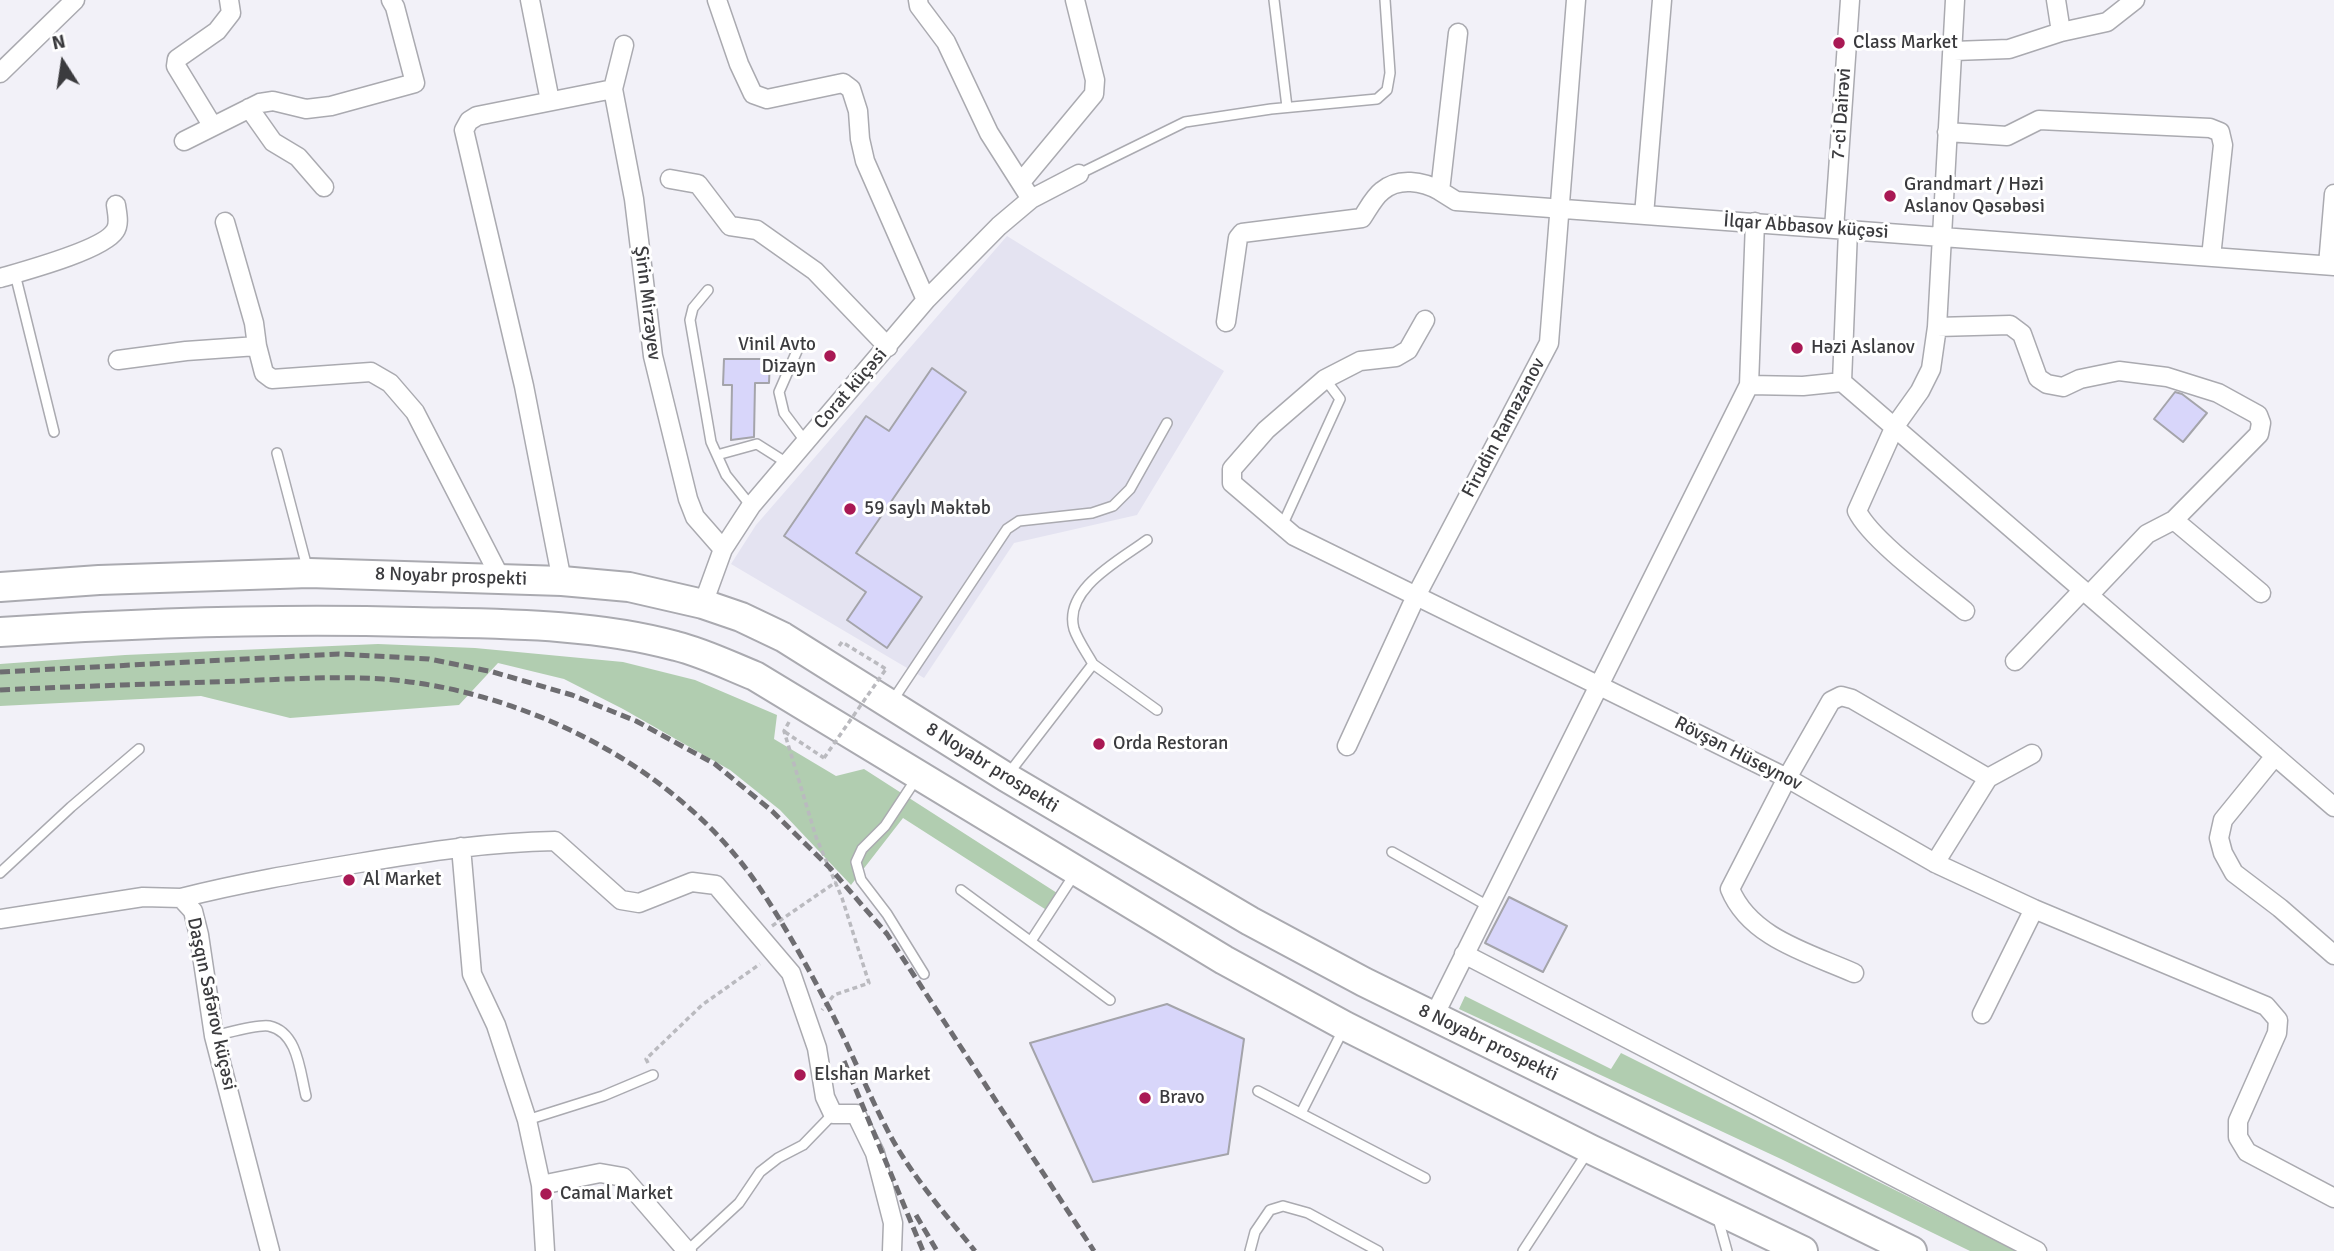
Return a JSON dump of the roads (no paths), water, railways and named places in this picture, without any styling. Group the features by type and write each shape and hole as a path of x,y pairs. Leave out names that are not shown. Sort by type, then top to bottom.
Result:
{"highway":[{"name":"8 Noyabr prospekti","path":"0,587 99,580 309,573 500,578 629,587 703,604 741,617 783,637 1006,777 1250,921 1434,1016 1912,1251"},
{"path":"0,632 97,626 327,620 562,629 618,635 677,646 755,676 1224,960 1345,1026 1590,1149 1803,1251"},
{"path":"1413,1059 1434,1016"}],"street":[{"path":"0,73 75,0"},
{"path":"212,125 176,66 177,59 217,31 231,13 229,0"},
{"path":"184,141 260,103 273,101 306,109 331,106 415,83 391,0"},
{"path":"530,0 550,101"},
{"path":"717,0 739,64 753,93 767,99 842,83 851,89 858,111 865,161 926,300"},
{"path":"918,0 919,6 946,42 989,133 1031,199"},
{"path":"1021,182 1094,94 1095,80 1075,0"},
{"name":"Firudin Ramazanov","path":"1347,746 1416,596 1549,343 1576,0"},
{"path":"1644,215 1662,0"},
{"name":"7-ci Dairəvi","path":"1842,382 1841,229 1850,0"},
{"path":"1955,0 1937,327 1931,369 1920,391 1895,426 1857,511 1861,520 1889,548 1965,611"},
{"path":"2056,0 2061,32"},
{"path":"1954,51 2009,49 2061,32 2107,22 2135,0"},
{"path":"1440,191 1458,33"},
{"name":"Şirin Mirzəyev","path":"624,45 613,89 634,199 653,356 688,499 695,517 723,550"},
{"path":"562,581 524,386 464,130 469,121 477,116 613,89"},
{"path":"249,108 273,142 299,157 324,187"},
{"path":"1947,132 2007,136 2039,120 2210,128 2220,132 2223,145 2211,257"},
{"name":"Corat küçəsi","path":"703,604 723,550 751,506 926,300 999,226 1031,199 1079,174"},
{"path":"670,179 698,184 730,226 757,230 814,271 888,347"},
{"name":"İlqar Abbasov küçəsi","path":"1226,322 1238,238 1242,233 1362,218 1381,191 1393,184 1412,181 1431,185 1456,201 2331,265"},
{"path":"2331,265 2334,194"},
{"path":"7,276 88,250 114,234 118,226 116,205"},
{"path":"225,222 254,323 264,373 272,379 371,372 390,383 415,412 500,578"},
{"path":"1434,1016 1749,385 1755,222"},
{"name":"Rövşən Hüseynov","path":"1425,320 1408,350 1395,357 1360,361 1325,379 1266,430 1232,469 1232,483 1294,536 1787,778 1935,863 2034,909 2266,1006 2278,1020 2277,1033 2238,1121 2238,1137 2247,1152 2334,1198"},
{"path":"1937,327 2010,325 2022,334 2038,378 2047,384 2063,387 2080,379 2119,371 2167,377 2218,393 2258,415 2262,423 2259,434 2175,520 2147,534 2015,662"},
{"path":"118,360 257,346"},
{"path":"1749,385 1803,386 1842,382 2334,807"},
{"path":"2175,520 2261,593"},
{"path":"1854,973 1768,935 1736,904 1730,889 1787,778 1831,701 1841,696 1852,699 1988,778"},
{"path":"1935,863 1988,778 2032,754"},
{"path":"2275,756 2223,820 2219,838 2223,853 2234,873 2280,908 2334,955"},
{"path":"181,898 235,884 461,847 514,841 555,841 621,900 639,903 692,882 716,885 790,973 817,1048 825,1097 833,1114 856,1114 875,1153 893,1223 892,1251"},
{"path":"461,847 472,974 496,1026 527,1120 541,1185 545,1251"},
{"name":"Daşqın Səfərov küçəsi","path":"1,914 165,896 181,898 193,911 200,934 214,1036 270,1251"},
{"path":"1982,1014 2034,909"},
{"path":"1464,954 2037,1251"},
{"path":"541,1185 600,1173 623,1177 687,1251"}],"lane":[{"path":"1274,0 1287,107"},
{"path":"1079,174 1185,122 1287,107 1377,99 1387,90 1390,73 1385,0"},
{"path":"7,276 54,432"},
{"path":"708,290 693,308 690,320 712,442 726,475 751,506"},
{"path":"800,344 779,392 784,413 805,441"},
{"path":"1282,526 1340,398 1325,379"},
{"path":"890,705 1007,529 1019,521 1092,513 1113,506 1130,489 1167,423"},
{"path":"717,455 757,444 787,463"},
{"path":"277,453 309,573"},
{"path":"1147,540 1088,583 1076,599 1074,628 1093,664 1157,710"},
{"path":"1006,777 1093,664"},
{"path":"0,873 139,749"},
{"path":"918,774 897,810 862,849 856,862 861,880 887,914 924,974"},
{"path":"1392,852 1488,906"},
{"path":"1031,941 1077,871"},
{"path":"961,890 1110,1000"},
{"path":"214,1036 267,1026 285,1032 292,1046 306,1096"},
{"path":"1301,1113 1345,1026"},
{"path":"527,1120 592,1100 653,1075"},
{"path":"1258,1091 1425,1178"},
{"path":"687,1251 739,1203 760,1171 778,1157 803,1145 833,1114"},
{"path":"1523,1251 1590,1149"},
{"path":"1250,1251 1255,1232 1270,1210 1283,1206 1308,1213 1378,1251"},
{"path":"1715,1207 1727,1251"}],"railway":[{"path":"0,672 339,654 429,659 493,672 572,695 636,721 715,764 772,811 830,868 887,934 1094,1251"},
{"path":"0,690 311,678 383,679 437,686 491,700 545,719 596,743 644,773 689,808 728,847 761,890 796,946 827,1004 899,1150 975,1251"},
{"path":"844,1061 923,1251"},
{"path":"916,1215 937,1251"}],"place":[{"name":"Class Market","path":"1839,43"},
{"name":"Grandmart / Həzi Aslanov Qəsəbəsi","path":"1890,196"},
{"name":"Həzi Aslanov","path":"1797,348"},
{"name":"Vinil Avto Dizayn","path":"830,356"},
{"name":"59 saylı Məktəb","path":"850,509"},
{"name":"Orda Restoran","path":"1099,744"},
{"name":"Al Market","path":"349,880"},
{"name":"Elshan Market","path":"800,1075"},
{"name":"Bravo","path":"1145,1098"},
{"name":"Camal Market","path":"546,1194"}]}
